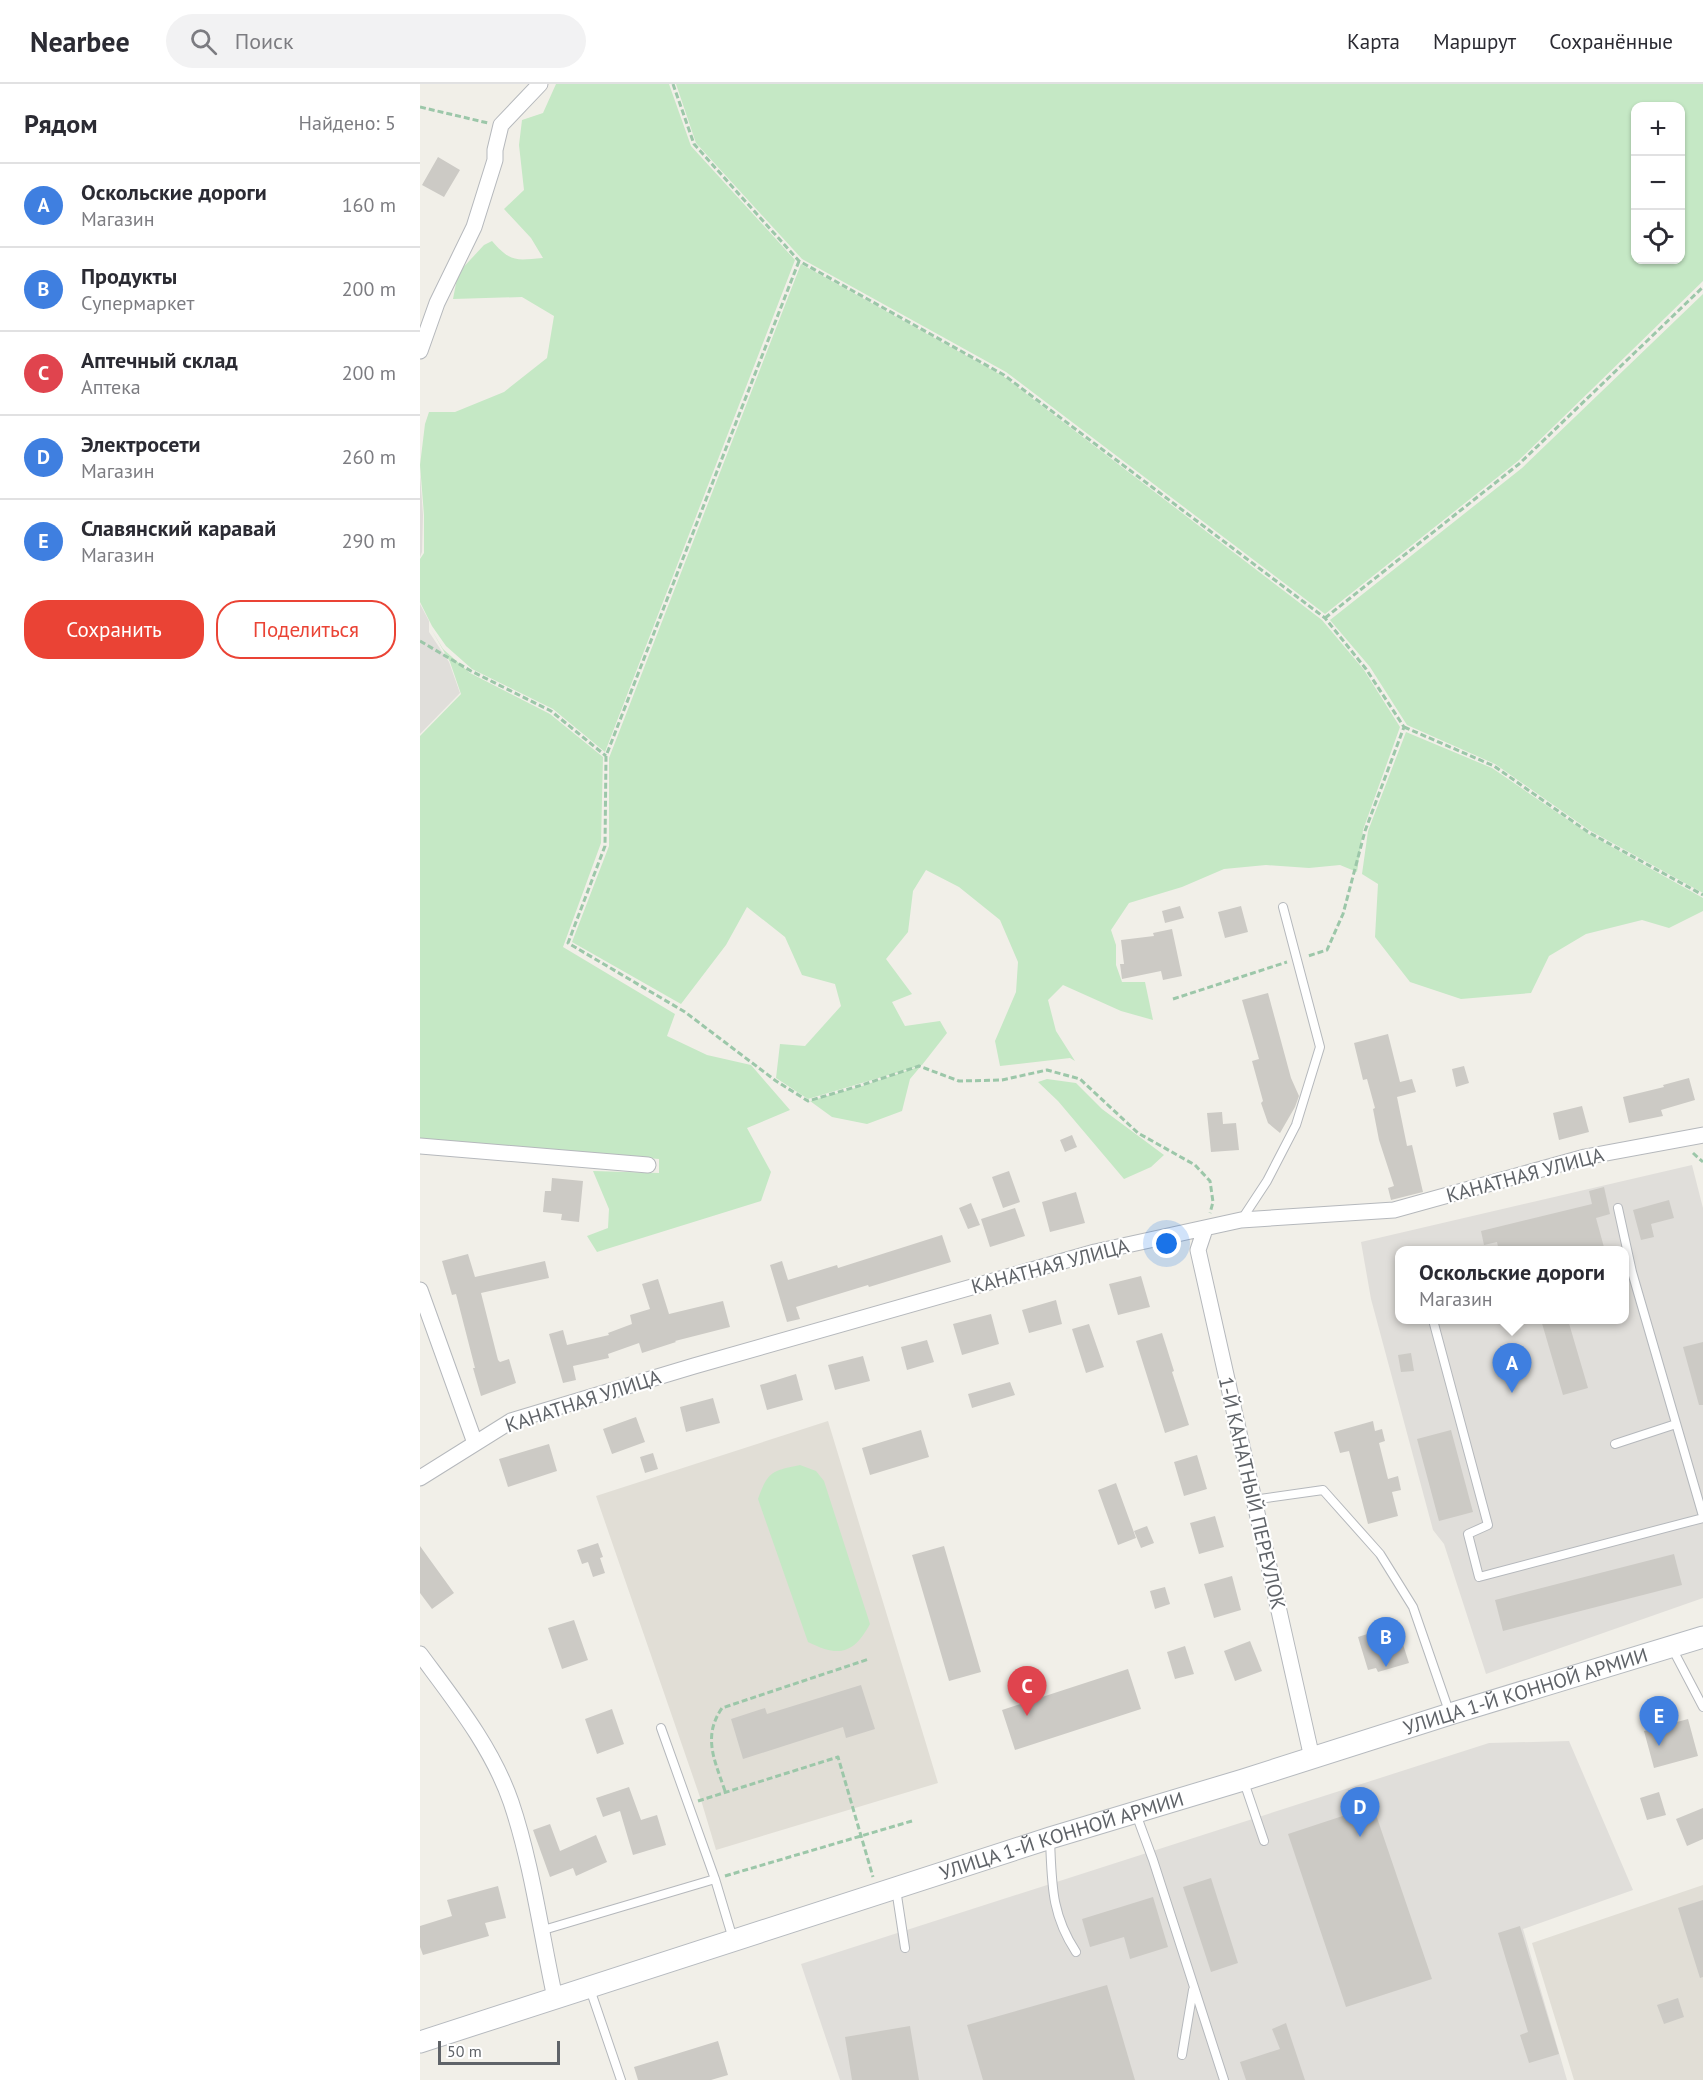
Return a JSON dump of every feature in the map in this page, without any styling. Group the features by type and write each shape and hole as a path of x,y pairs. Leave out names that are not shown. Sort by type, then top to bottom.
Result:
{"main road":[{"name":"УЛИЦА 1-Й КОННОЙ АРМИИ","path":"420,2042 887,1890 1703,1636"}],"street":[{"path":"420,351 436,303 474,227 495,160 501,126 540,84"},
{"name":"КАНАТНАЯ УЛИЦА","path":"420,1479 511,1421 1095,1252 1242,1220 1394,1210 1585,1157 1703,1135"},
{"path":"420,1146 648,1165"},
{"name":"1-Й КАНАТНЫЙ ПЕРЕУЛОК","path":"1205,1229 1198,1250 1312,1758"},
{"path":"420,1290 475,1443"},
{"path":"420,1654 469,1721 510,1800 528,1865 555,1998"}],"lane":[{"path":"1242,1220 1267,1181 1296,1125 1320,1047 1283,907"},
{"path":"1618,1208 1624,1246"},
{"path":"1434,1324 1488,1525 1468,1533 1479,1577 1703,1517 1629,1276"},
{"path":"1615,1444 1676,1424"},
{"path":"1253,1500 1323,1490 1380,1554 1413,1607 1450,1714"},
{"path":"1671,1646 1703,1707"},
{"path":"661,1728 715,1879 733,1940"},
{"path":"1243,1780 1264,1841"},
{"path":"1135,1813 1153,1860 1224,2080"},
{"path":"1050,1839 1054,1904 1065,1935 1076,1952"},
{"path":"540,1931 715,1879"},
{"path":"887,1890 905,1948"},
{"path":"590,1987 621,2080"},
{"path":"1182,2055 1194,1989"}],"path":[{"path":"673,84 694,144 799,261 1004,375 1325,618 1366,669 1404,727 1494,766 1588,832 1703,895"},
{"path":"420,107 501,126"},
{"path":"799,261 606,756 606,846 568,943 685,1012 776,1082 808,1101 919,1066 959,1081 1002,1080 1047,1070 1080,1079 1138,1133 1195,1165 1210,1181 1213,1202 1205,1229"},
{"path":"1325,618 1519,464 1703,287"},
{"path":"420,641 471,671 551,711 606,756"},
{"path":"1173,999 1328,950 1343,914 1365,831 1404,727"},
{"path":"725,1791 711,1748 712,1729 722,1708 869,1659"},
{"path":"687,1804 838,1757 861,1838 887,1890"},
{"path":"715,1879 861,1838 912,1821"}],"shaded area":[{"path":"420,474 423,515 420,557"},
{"path":"420,604 429,621 429,632 449,662 460,693 420,734"},
{"path":"1692,1165 1703,1208 1703,1598 1486,1674 1444,1544 1433,1530 1371,1299 1361,1242"},
{"path":"828,1421 938,1783 716,1850 701,1800 596,1496"},
{"path":"1569,1741 1633,1890 1523,1929 1567,2080 840,2080 801,1964 1489,1743"},
{"path":"1703,1885 1703,2080 1574,2080 1532,1943"}],"green space":[{"path":"556,84 669,84 691,146 795,260 605,752 553,709 472,669 446,646 432,626 420,602 420,559 424,553 424,515 420,465 425,424 429,412 455,412 504,392 547,358 554,316 522,297 453,299 458,273 484,245 492,241 509,257 543,258 531,238 504,209 524,190 519,145 522,120 543,113"},
{"path":"676,84 1703,84 1703,281 1518,461 1325,614 1006,372 802,259 696,143"},
{"path":"801,264 1003,376 1322,620 1364,670 1400,727 1363,830 1357,872 1340,865 1309,868 1266,865 1224,869 1182,887 1129,903 1111,930 1116,945 1116,965 1122,982 1145,982 1153,1020 1121,1011 1063,985 1048,1000 1056,1031 1075,1061 1070,1058 1000,1066 995,1041 1016,992 1018,962 1000,920 959,887 926,870 913,891 908,932 886,959 912,994 892,1002 905,1026 940,1021 947,1033 922,1065 808,1099 776,1078 780,1044 805,1046 841,1006 835,984 802,975 785,937 747,907 726,945 681,1004 572,942 609,846 609,758"},
{"path":"1703,294 1703,893 1589,830 1495,764 1407,725 1370,667 1330,620 1522,468"},
{"path":"431,629 443,649 470,673 550,714 603,757 601,843 563,947 675,1014 667,1036 707,1055 751,1065 790,1110 747,1128 771,1172 761,1201 597,1252 587,1236 608,1228 609,1209 593,1171 659,1173 659,1159 420,1140 420,736 461,694 450,662"},
{"path":"1406,732 1492,768 1587,833 1703,898 1703,911 1669,928 1642,920 1586,934 1549,956 1531,993 1461,999 1410,982 1375,937 1378,884 1362,874 1368,831"},
{"path":"921,1066 910,1079 902,1111 867,1124 832,1117 810,1101 862,1086"},
{"path":"1047,1079 1076,1083 1102,1109 1164,1155 1151,1167 1124,1179 1058,1101 1038,1082"},
{"path":"800,1465 816,1471 824,1481 870,1624 857,1642 844,1650 828,1650 808,1642 758,1499 772,1474"}],"building":[{"path":"438,157 460,170 444,197 422,185"},
{"path":"1180,906 1184,918 1165,923 1162,911"},
{"path":"1241,906 1248,932 1225,938 1218,912"},
{"path":"1172,929 1182,976 1163,980 1161,971 1122,979 1120,964 1124,964 1121,940 1154,936 1153,933"},
{"path":"1268,993 1291,1078 1299,1096 1280,1133 1268,1123 1261,1103 1263,1101 1252,1061 1259,1059 1242,1000"},
{"path":"1388,1034 1400,1082 1412,1079 1416,1092 1397,1097 1407,1146 1412,1145 1423,1192 1391,1200 1388,1188 1394,1186 1379,1140 1373,1109 1375,1108 1367,1079 1363,1080 1354,1043"},
{"path":"1464,1066 1469,1083 1456,1087 1452,1069"},
{"path":"1689,1078 1695,1100 1661,1110 1663,1116 1629,1123 1623,1097"},
{"path":"1582,1106 1589,1132 1559,1140 1553,1113"},
{"path":"1222,1112 1223,1124 1236,1123 1239,1150 1211,1152 1207,1113"},
{"path":"1072,1135 1077,1147 1065,1152 1060,1140"},
{"path":"1009,1171 1020,1202 1003,1208 992,1177"},
{"path":"552,1178 583,1181 579,1222 561,1220 562,1214 543,1212 545,1191 551,1191"},
{"path":"1604,1187 1610,1214 1596,1218 1604,1246 1498,1246 1497,1242 1484,1245 1481,1231 1592,1204 1589,1191"},
{"path":"1076,1192 1085,1223 1050,1232 1042,1202"},
{"path":"1669,1200 1674,1218 1651,1224 1654,1237 1641,1240 1633,1210"},
{"path":"971,1203 980,1225 968,1229 959,1208"},
{"path":"1015,1208 1025,1236 990,1247 981,1219"},
{"path":"942,1235 951,1262 796,1307 800,1319 787,1322 770,1265 782,1261 788,1280 837,1265 838,1268"},
{"path":"468,1254 475,1277 545,1261 549,1278 481,1293 498,1360 500,1362 509,1359 516,1383 481,1396 456,1294 452,1295 442,1261"},
{"path":"1141,1276 1150,1307 1118,1315 1109,1284"},
{"path":"658,1279 669,1314 723,1301 730,1327 675,1341 642,1353 639,1343 608,1354 609,1358 573,1366 576,1380 563,1383 549,1334 563,1330 567,1345 609,1335 608,1333 632,1324 630,1315 650,1309 642,1284"},
{"path":"1056,1300 1062,1324 1029,1333 1022,1310"},
{"path":"991,1314 999,1344 962,1355 953,1324"},
{"path":"1089,1324 1104,1367 1086,1373 1072,1329"},
{"path":"1542,1324 1569,1324 1588,1388 1563,1395"},
{"path":"1162,1333 1189,1425 1165,1433 1136,1341"},
{"path":"927,1340 934,1362 907,1370 901,1347"},
{"path":"1703,1342 1703,1405 1699,1405 1683,1347"},
{"path":"1411,1353 1414,1371 1401,1372 1398,1355"},
{"path":"863,1356 870,1381 835,1390 828,1365"},
{"path":"796,1374 803,1400 767,1410 760,1385"},
{"path":"1010,1382 1015,1395 972,1408 968,1394"},
{"path":"713,1398 720,1423 686,1432 680,1407"},
{"path":"636,1417 645,1442 612,1454 603,1429"},
{"path":"1373,1421 1375,1431 1382,1429 1385,1441 1379,1443 1388,1479 1398,1476 1401,1490 1392,1492 1398,1516 1368,1524 1349,1451 1340,1453 1334,1432"},
{"path":"921,1430 929,1457 870,1475 862,1448"},
{"path":"1451,1430 1473,1512 1439,1521 1417,1439"},
{"path":"549,1444 557,1471 508,1487 499,1459"},
{"path":"653,1453 658,1469 645,1473 640,1457"},
{"path":"1197,1455 1207,1489 1184,1496 1174,1462"},
{"path":"1116,1483 1136,1538 1118,1545 1098,1490"},
{"path":"1215,1516 1224,1547 1199,1554 1190,1523"},
{"path":"1147,1526 1154,1543 1141,1548 1134,1531"},
{"path":"598,1543 605,1573 593,1577 588,1562 582,1564 577,1550"},
{"path":"420,1546 454,1593 432,1609 420,1593"},
{"path":"944,1546 981,1672 949,1681 912,1555"},
{"path":"1674,1554 1682,1585 1503,1631 1495,1600"},
{"path":"1232,1576 1241,1610 1214,1618 1204,1584"},
{"path":"1165,1587 1170,1604 1155,1609 1150,1591"},
{"path":"574,1620 588,1660 562,1669 548,1628"},
{"path":"1389,1627 1393,1640 1401,1638 1409,1663 1378,1672 1376,1668 1368,1670 1358,1637"},
{"path":"1250,1641 1262,1671 1235,1681 1224,1651"},
{"path":"1185,1646 1194,1674 1175,1679 1167,1652"},
{"path":"1128,1669 1141,1709 1015,1750 1002,1710"},
{"path":"861,1685 875,1729 846,1738 843,1727 743,1759 731,1719 765,1708 767,1714"},
{"path":"612,1709 624,1744 597,1754 585,1719"},
{"path":"1688,1719 1698,1756 1654,1768 1644,1731"},
{"path":"629,1787 641,1820 657,1815 666,1845 633,1855 620,1811 603,1817 596,1798"},
{"path":"1659,1792 1666,1815 1647,1820 1640,1798"},
{"path":"1373,1806 1432,1979 1346,2007 1288,1834"},
{"path":"1703,1808 1703,1839 1687,1846 1676,1819"},
{"path":"550,1824 560,1851 596,1835 607,1862 576,1876 573,1868 550,1877 533,1830"},
{"path":"1211,1878 1238,1963 1211,1972 1183,1887"},
{"path":"498,1886 506,1918 485,1923 489,1936 423,1955 420,1947 420,1926 452,1916 447,1900"},
{"path":"1153,1897 1168,1947 1130,1959 1124,1937 1090,1947 1082,1919"},
{"path":"1703,1900 1703,1977 1700,1978 1678,1908"},
{"path":"1520,1926 1559,2054 1529,2063 1520,2035 1528,2032 1498,1933"},
{"path":"1107,1985 1135,2080 983,2080 967,2025"},
{"path":"1678,1998 1684,2017 1664,2024 1657,2005"},
{"path":"1286,2023 1305,2080 1246,2080 1240,2062 1280,2049 1272,2029"},
{"path":"910,2026 919,2080 852,2080 845,2037"},
{"path":"718,2041 728,2075 711,2080 638,2080 634,2067"}],"place":[{"name":"Оскольские дороги","path":"1512,1393"},
{"name":"Продукты","path":"1386,1667"},
{"name":"Аптечный склад","path":"1027,1716"},
{"name":"Славянский каравай","path":"1659,1746"},
{"name":"Электросети","path":"1360,1837"}]}
